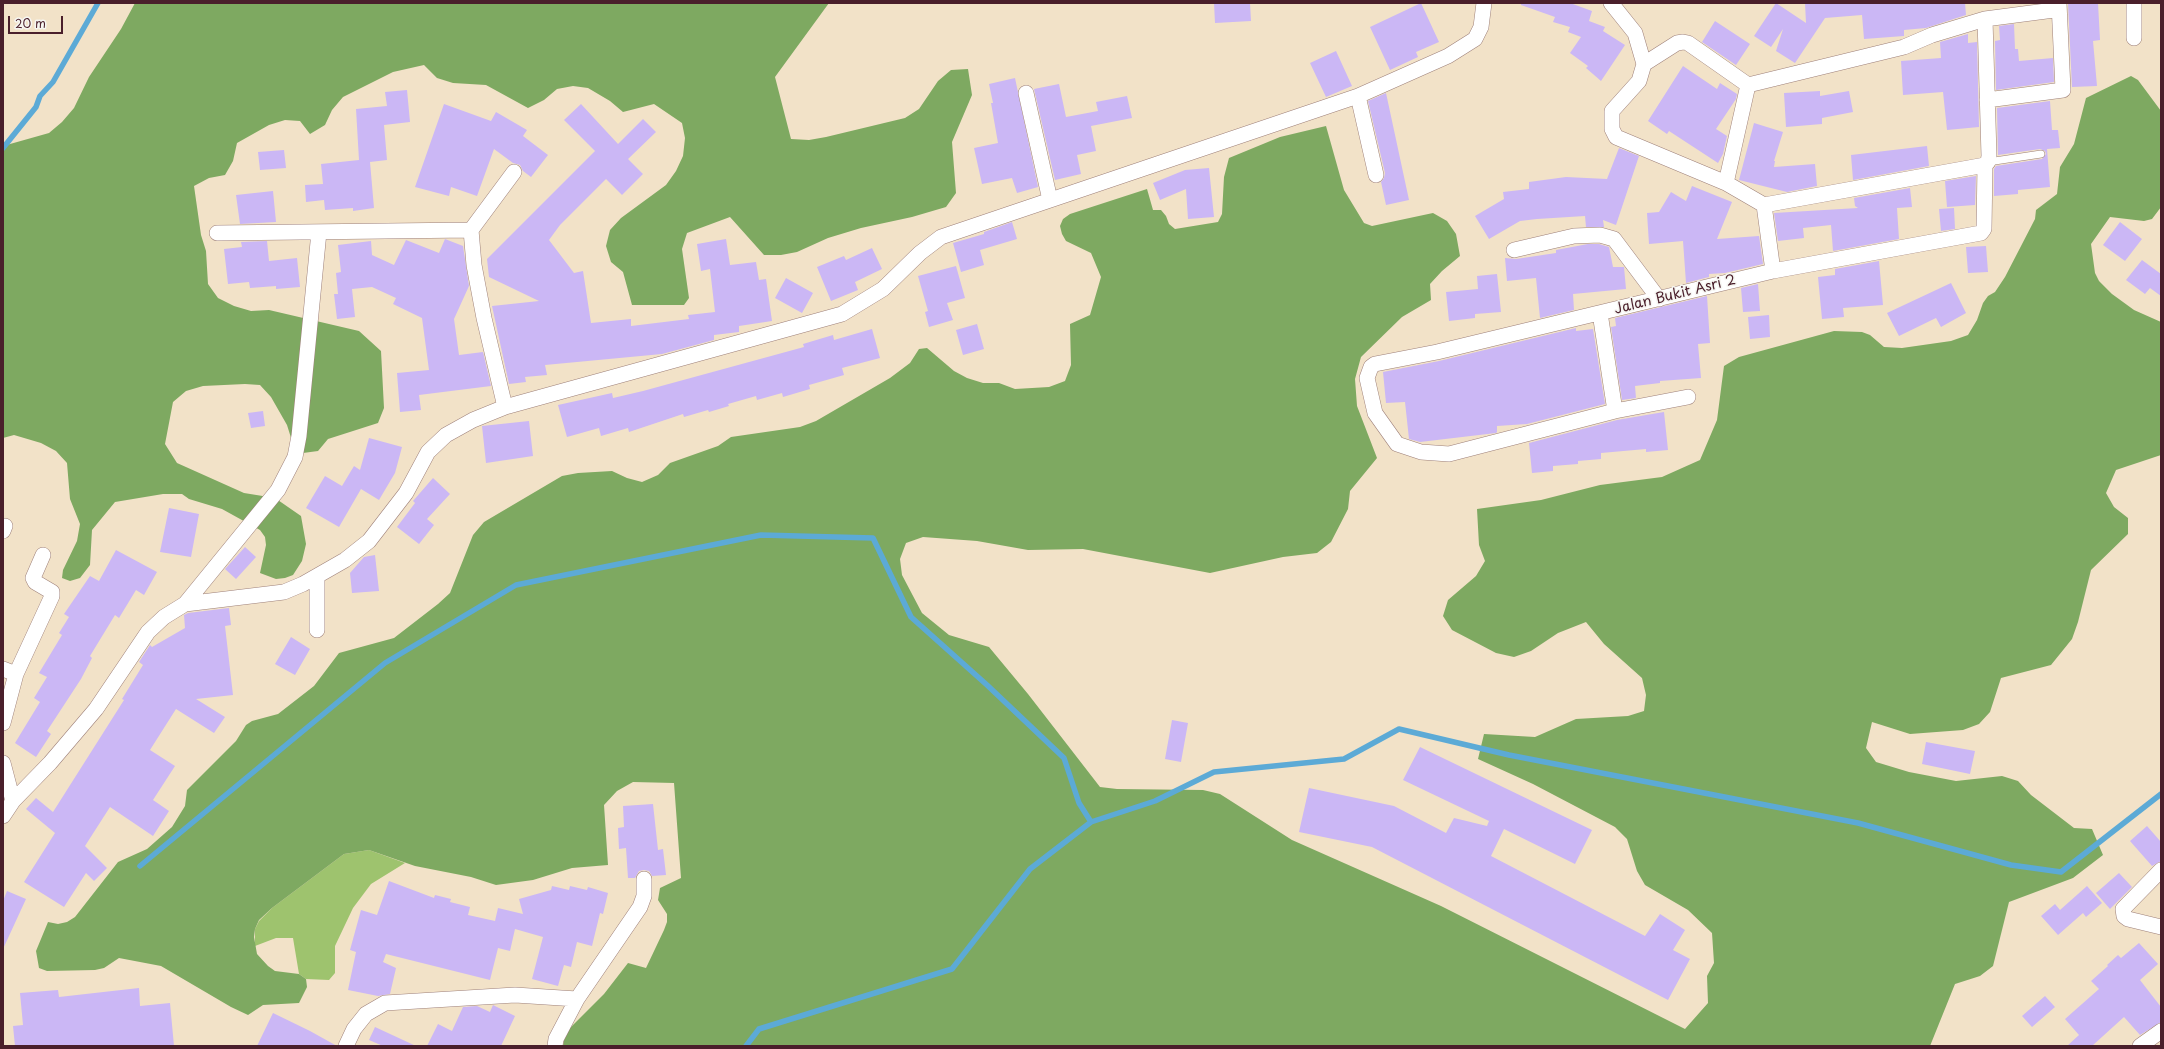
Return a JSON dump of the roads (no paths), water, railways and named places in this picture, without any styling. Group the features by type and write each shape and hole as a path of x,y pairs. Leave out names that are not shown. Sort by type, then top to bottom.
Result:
{"street":[{"path":"185,604 284,592 316,577 345,560 369,541 406,493 428,452 446,436 473,420 505,407 842,314 883,289 920,253 941,237 1358,96 1448,56 1475,39 1481,27 1484,3"},
{"path":"1611,3 1635,33 1644,64 1639,81 1612,111 1612,129 1616,136 1726,183 1764,206 1986,163 1988,100 1985,19"},
{"path":"2134,3 2134,38"},
{"path":"1644,64 1677,43 1688,43 1748,85 1904,47 1932,35 1985,19 2054,10 2059,5"},
{"path":"1988,100 2063,90 2059,5"},
{"path":"1726,183 1748,85"},
{"path":"1026,93 1050,200"},
{"path":"1358,96 1376,175"},
{"name":"Jalan Bukit Asri 2","path":"1615,410 1449,454 1421,452 1397,444 1375,413 1366,378 1371,367 1375,364 1437,352 1773,271 1981,233 1984,229 1986,163"},
{"path":"505,407 484,318 474,265 471,230 514,172"},
{"path":"1764,206 1773,271"},
{"path":"216,233 471,230"},
{"path":"3,816 13,801 50,763 96,709 148,632 164,617 185,604 278,490 295,457 299,436 319,232"},
{"path":"1514,250 1574,236 1600,235 1614,239 1659,299"},
{"path":"1600,313 1615,410 1688,397"},
{"path":"3,723 10,671 52,596 52,592 35,582 33,578 43,555"},
{"path":"316,577 317,630"},
{"path":"3,763 13,801"},
{"path":"2161,870 2123,908 2124,916 2128,919 2161,927"},
{"path":"555,1046 556,1039 577,999 640,907 644,896 644,880"},
{"path":"346,1046 354,1029 366,1014 385,1003 515,995 577,999"},
{"path":"2140,1046 2161,1031"}],"lane":[{"path":"1986,163 2041,154"}],"waterway":[{"path":"3,148 36,107 40,96 53,82 98,3"},
{"path":"140,866 385,663 516,585 761,535 873,538 911,617 987,685 1064,758 1079,803 1091,822"},
{"path":"746,1046 759,1029 952,969 1030,869 1091,822 1155,801 1214,772 1344,759 1399,729 1509,755 1858,823 2011,865 2061,872 2161,794"}]}
